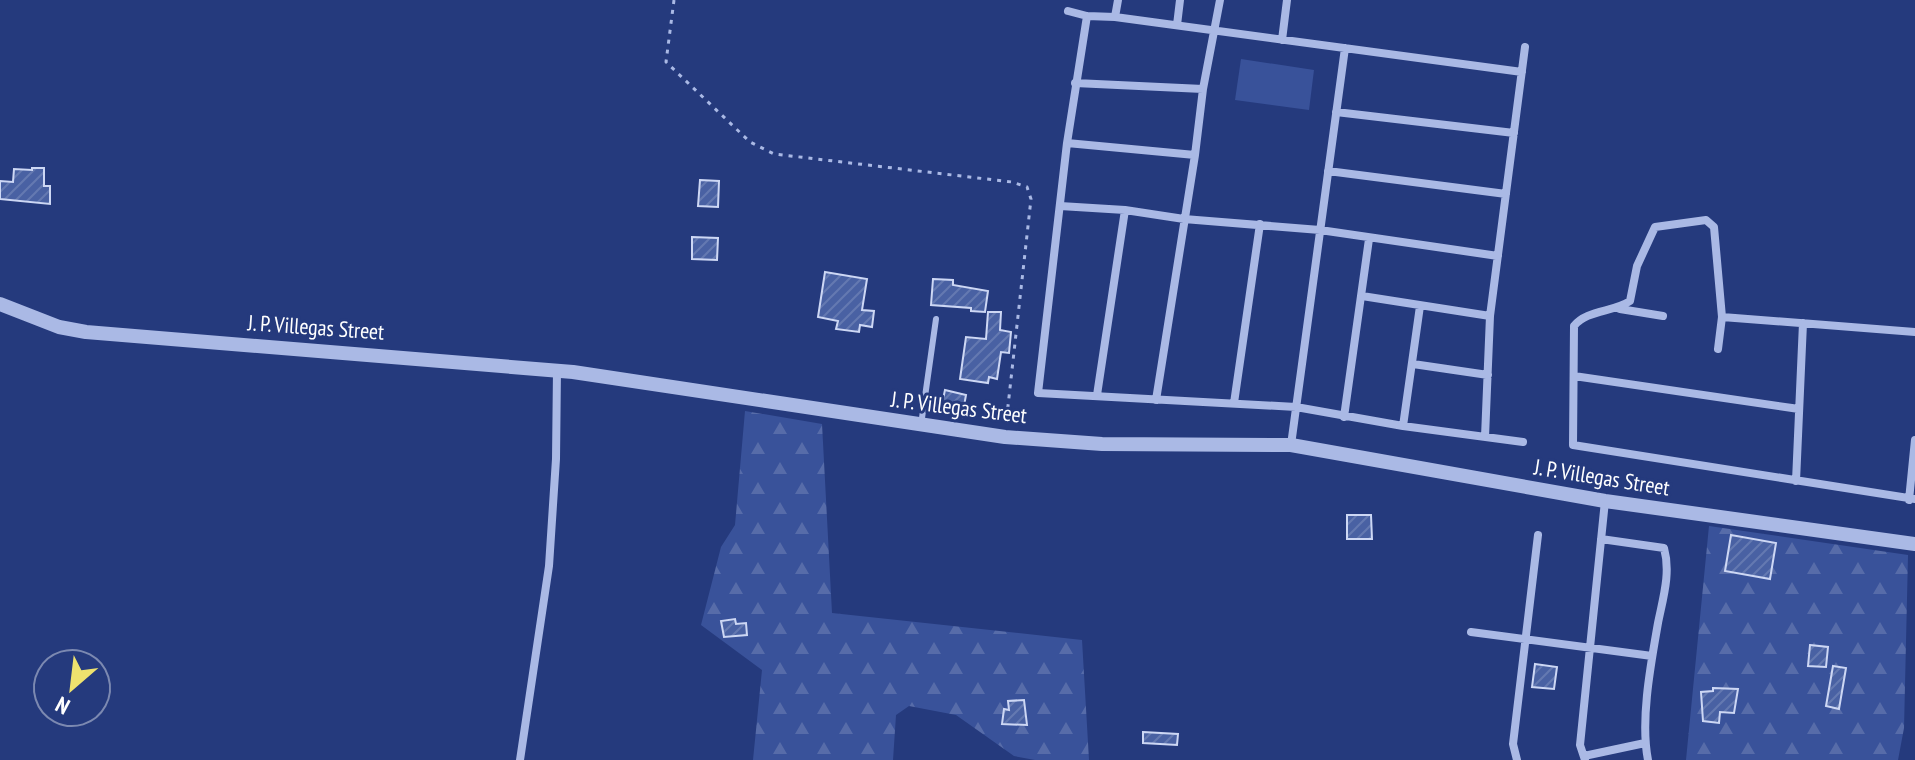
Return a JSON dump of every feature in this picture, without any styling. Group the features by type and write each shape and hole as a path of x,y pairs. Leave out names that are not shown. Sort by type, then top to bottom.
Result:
{"street":[{"path":"1115,17 1118,0"},
{"path":"1177,25 1180,0"},
{"path":"1156,400 1203,89 1220,0"},
{"path":"1282,40 1287,0"},
{"path":"1068,11 1087,16 1115,17 1522,72"},
{"path":"1087,16 1067,143 1038,393 1296,407 1344,417 1523,442"},
{"path":"1485,437 1490,316 1525,47"},
{"path":"1291,445 1345,48"},
{"path":"1075,83 1203,89"},
{"path":"1336,112 1514,133"},
{"path":"1067,143 1195,155"},
{"path":"1328,171 1506,194"},
{"path":"1060,206 1320,230 1498,256"},
{"path":"1097,395 1125,210"},
{"path":"1718,349 1722,317 1714,227 1706,220 1655,227 1637,266 1630,301 1619,308 1579,319 1574,326 1573,445 1912,500 1915,440"},
{"path":"1234,403 1260,224"},
{"path":"1344,417 1369,239"},
{"path":"1362,296 1490,316"},
{"name":"J. P. Villegas Street","path":"0,304 59,327 86,332 557,370 1005,437 1102,444 1291,445 1605,501 1915,544"},
{"path":"1403,426 1420,306"},
{"path":"1619,308 1663,316"},
{"path":"1722,317 1915,332"},
{"path":"1796,481 1803,323"},
{"path":"1413,364 1488,375"},
{"path":"520,760 549,566 556,459 557,370"},
{"path":"1574,376 1799,409"},
{"path":"1605,501 1580,745 1585,758 1645,743"},
{"path":"1517,760 1513,744 1538,535"},
{"path":"1601,539 1664,548 1669,565 1652,656 1645,743 1648,760"},
{"path":"1471,632 1652,656"}],"lane":[{"path":"921,425 936,319"}],"path":[{"path":"674,0 666,62 750,142 774,154 1012,182 1027,187 1031,199 1005,437"}],"green space":[{"path":"1241,59 1314,70 1309,110 1235,100"},
{"path":"745,411 822,424 832,613 1082,640 1089,760 1035,760 1014,756 956,715 909,706 896,715 893,760 753,760 762,670 701,625 721,547 735,525"},
{"path":"1709,526 1908,555 1904,728 1898,760 1686,760"}],"building":[{"path":"44,168 44,186 50,186 50,204 0,199 0,181 13,182 14,169"},
{"path":"700,180 719,181 718,207 698,206"},
{"path":"692,237 718,238 717,260 692,259"},
{"path":"825,272 867,279 862,310 874,311 872,327 860,325 859,332 836,329 838,321 818,317"},
{"path":"933,279 953,280 953,285 988,291 985,312 931,305"},
{"path":"988,312 1001,312 1000,330 1011,332 1009,353 1001,352 997,379 989,377 988,383 960,379 966,337 986,339"},
{"path":"945,390 966,395 962,417 940,413"},
{"path":"1347,515 1371,515 1372,539 1347,539"},
{"path":"1731,535 1776,543 1770,579 1725,571"},
{"path":"735,619 736,624 746,623 747,635 724,637 721,621"},
{"path":"1810,645 1828,647 1826,667 1808,666"},
{"path":"1535,664 1557,667 1554,689 1532,687"},
{"path":"1833,666 1846,668 1839,709 1826,706"},
{"path":"1713,688 1738,689 1734,713 1720,712 1719,723 1703,721 1701,692 1713,691"},
{"path":"1024,700 1027,725 1002,724 1004,709 1009,710 1008,701"},
{"path":"1143,732 1178,734 1177,745 1143,743"}]}
